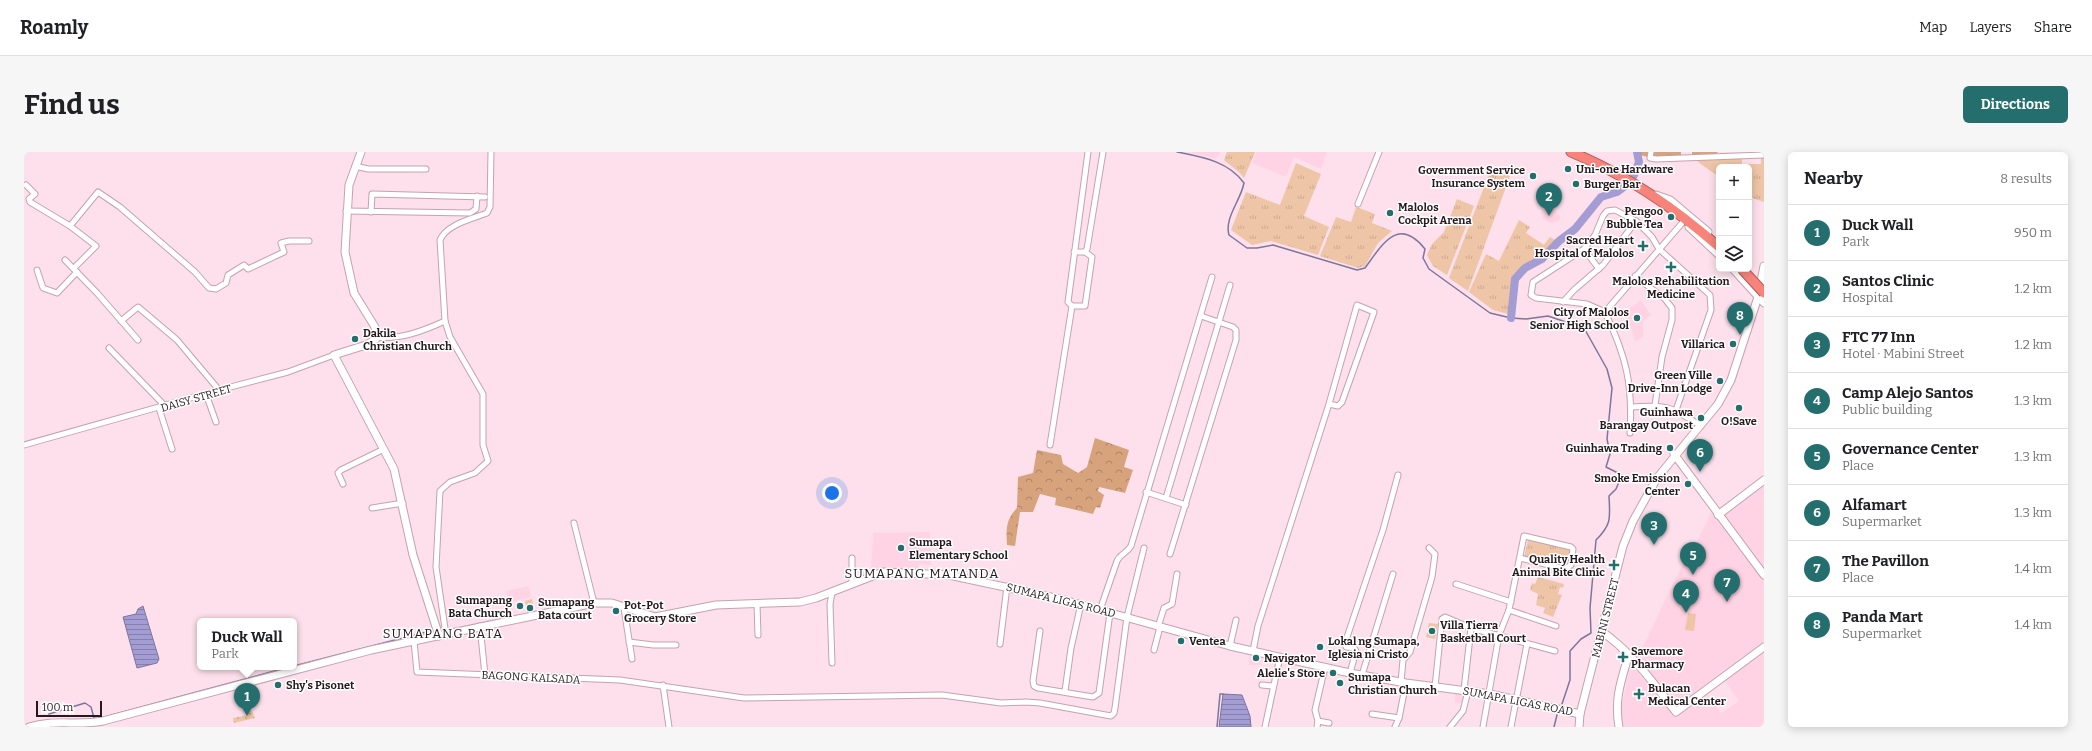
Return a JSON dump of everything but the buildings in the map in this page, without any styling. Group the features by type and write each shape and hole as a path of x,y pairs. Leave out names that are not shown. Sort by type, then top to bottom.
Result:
{"highway":[{"path":"1571,152 1652,194 1716,245"},
{"path":"1744,272 1761,295"}],"main road":[{"path":"361,152 349,185 346,211 345,252 354,293 375,327 376,337"},
{"path":"1652,194 1670,200 1716,239"},
{"path":"1681,218 1716,252"},
{"name":"MABINI STREET","path":"1579,727 1580,714 1623,546 1633,521 1657,478 1674,454 1701,426 1718,404 1731,380 1761,295 1764,266"},
{"path":"1736,272 1761,295 1764,303"},
{"path":"1751,272 1762,284"},
{"name":"DAISY STREET","path":"334,355 366,345 376,337"},
{"path":"334,355 394,469 403,502 413,555 443,636"},
{"path":"1674,454 1764,575"},
{"path":"1718,515 1764,480"},
{"name":"SUMAPA LIGAS ROAD","path":"29,727 50,722 84,724 103,721 288,674 349,656 443,636 480,626 594,603 606,602 655,617 710,605 800,602 832,593 883,572 949,576 1007,586 1081,604 1230,646 1350,673 1403,683 1490,694 1580,714"},
{"path":"1601,631 1616,641 1629,654 1676,712 1764,647"},
{"path":"1618,727 1616,710 1618,692 1629,654"}],"street":[{"path":"443,636 436,567 440,491 450,482 475,473 488,462 483,445 483,394 450,337 445,321 440,240 443,233 452,227 487,213 490,207 491,152"},
{"path":"1074,252 1085,252 1092,256 1085,306 1072,306 1068,302 1074,252 1088,152"},
{"path":"1085,252 1103,152"},
{"path":"1358,204 1379,152"},
{"path":"1651,152 1650,158 1656,159 1720,154 1764,155"},
{"path":"355,166 368,169 426,169"},
{"path":"26,185 35,194 29,199 30,202 70,226 96,246 57,293 43,288 37,270"},
{"path":"70,226 96,193 101,192 195,272 209,288 216,289 226,283 228,275 244,265 248,270 284,252 281,243 288,241 309,241"},
{"path":"371,212 372,194 485,197"},
{"path":"346,211 470,213 476,209 476,196"},
{"path":"1630,433 1632,407 1628,369 1619,341 1606,312 1587,304 1536,298 1531,295 1532,285 1538,278 1584,249 1595,235 1603,216 1607,211 1615,210 1636,221 1652,237 1659,249 1710,296 1711,301 1708,320 1676,410"},
{"path":"1606,312 1659,249 1681,218"},
{"path":"1563,302 1574,290 1599,269 1636,221"},
{"path":"1584,249 1599,269"},
{"path":"65,260 76,270 138,340"},
{"path":"1635,276 1665,299 1672,308 1672,320 1662,357 1655,405"},
{"path":"1100,610 1119,556 1128,551 1130,546 1212,277"},
{"path":"1166,498 1230,285"},
{"path":"1253,651 1258,626 1329,404 1357,305 1374,312 1342,402 1338,406 1329,404"},
{"path":"1050,445 1072,306"},
{"path":"121,321 138,307 177,340 219,390"},
{"path":"1170,554 1236,340 1236,330 1233,327 1201,316"},
{"path":"376,337 390,339 421,332 445,321"},
{"path":"109,348 165,406"},
{"name":"DAISY STREET","path":"24,445 288,372 334,355"},
{"path":"206,394 216,422"},
{"path":"1632,407 1655,405 1676,410 1701,426"},
{"path":"159,408 172,449"},
{"path":"344,484 338,473 341,470 384,450"},
{"path":"1350,673 1356,651 1354,648 1346,647 1345,643 1380,537 1398,475"},
{"path":"1146,492 1186,505"},
{"path":"372,508 403,502"},
{"path":"574,523 594,603"},
{"path":"1483,727 1490,694 1499,635 1509,610 1524,536 1571,547 1573,549 1571,564 1566,569 1520,558"},
{"path":"1127,617 1144,548"},
{"path":"1395,727 1399,718 1403,683 1403,660 1410,652 1432,577 1436,554 1429,548"},
{"path":"852,558 852,584"},
{"path":"1154,650 1164,608 1172,604 1177,574"},
{"path":"1362,675 1393,574"},
{"path":"1456,584 1511,602"},
{"path":"1000,644 1007,586"},
{"path":"832,593 830,604 832,663"},
{"path":"757,604 758,635"},
{"path":"1065,691 1070,648 1081,604"},
{"path":"624,608 632,659"},
{"path":"1509,610 1556,626"},
{"path":"1040,631 1033,681 1034,686 1038,688 1065,691 1093,697 1099,693 1110,612"},
{"name":"BAGONG KALSADA","path":"414,641 417,672 620,680 663,685 744,698 942,695 1001,703 1040,703 1111,716 1114,713 1115,708 1127,617"},
{"path":"1435,687 1442,619 1449,618 1471,628 1555,651"},
{"path":"1230,646 1236,620"},
{"path":"480,626 485,675"},
{"path":"1450,727 1463,711 1471,628"},
{"path":"629,642 653,645 676,645"},
{"path":"1511,727 1527,644"},
{"path":"1265,727 1280,657"},
{"path":"1317,727 1318,721 1316,706 1325,667"},
{"path":"663,685 668,727"},
{"path":"1262,685 1273,686"},
{"path":"1372,714 1399,718"},
{"path":"1318,721 1328,723"}],"shaded area":[{"path":"1189,152 1220,152 1216,159"},
{"path":"1256,152 1327,152 1321,169 1294,157 1286,177 1252,163"},
{"path":"1545,207 1555,210 1560,216 1560,220 1551,223 1542,218 1541,212"},
{"name":"City of Malolos Senior High School","path":"1641,300 1651,315 1643,321 1643,337 1635,341 1626,311"},
{"path":"1764,482 1764,727 1624,727 1621,709 1631,663 1674,716 1706,693 1721,713 1739,701 1725,681 1741,669 1745,655 1677,706 1638,657 1684,561 1690,556 1712,511 1718,519"},
{"name":"Sumapa Elementary School","path":"930,532 931,565 919,564 918,572 894,570 871,571 873,533"},
{"path":"529,586 531,597 509,602 506,591"},
{"path":"143,606 159,659 157,663 137,668 123,617 136,614 138,609"},
{"path":"1249,652 1262,655 1260,665 1249,665"},
{"path":"1455,691 1464,692 1463,703 1455,703"},
{"path":"1223,694 1242,695 1250,716 1251,727 1219,727"}],"green space":[{"path":"1227,152 1255,152 1244,178 1224,160"},
{"path":"1633,152 1681,152 1681,156 1651,157 1639,155"},
{"path":"1692,152 1718,152 1716,154 1692,155"},
{"path":"1698,156 1742,156 1742,164 1716,164 1716,175 1698,162"},
{"path":"1761,156 1764,157 1764,202 1752,198 1752,164 1761,164"},
{"path":"1296,163 1321,174 1304,216 1329,227 1318,255 1271,241 1252,245 1231,230 1246,192 1280,205"},
{"path":"1491,169 1510,176 1468,291 1449,278"},
{"path":"1457,199 1474,206 1447,275 1433,266 1427,255 1432,244 1444,232"},
{"path":"1356,207 1375,214 1372,223 1392,231 1378,243 1365,266 1358,268 1320,256 1336,217 1351,222"},
{"path":"1519,220 1530,227 1526,233 1544,245 1550,237 1557,241 1541,258 1524,267 1513,278 1512,299 1508,314 1493,310 1469,292 1486,254 1499,261"},
{"path":"1095,438 1129,450 1124,467 1133,470 1125,493 1099,487 1098,491 1104,495 1100,508 1096,507 1093,514 1055,505 1056,498 1040,494 1033,512 1020,512 1015,546 1007,545 1009,520 1017,508 1018,477 1033,473 1037,450 1061,455 1063,464 1078,473 1087,467"},
{"path":"1528,540 1571,550 1567,568 1524,558"},
{"path":"1538,577 1564,584 1563,588 1560,587 1558,594 1562,595 1553,617 1543,613 1545,608 1536,605 1538,594 1530,590 1532,583 1535,584"},
{"name":"Sumapang Bata court","path":"532,599 535,615 528,616 525,601"},
{"path":"1688,613 1696,614 1694,631 1685,630"},
{"name":"Villa Tierra Basketball Court","path":"1429,623 1438,624 1435,639 1426,637"},
{"path":"252,711 255,718 234,723 233,718 248,715 247,712"}],"waterway":[{"path":"1177,152 1214,161 1230,170 1244,183 1231,216 1228,229 1229,235 1247,248 1273,245 1357,270 1365,268 1384,243 1391,237 1399,234 1407,234 1415,239 1425,249 1423,258 1429,269 1490,313 1511,318 1526,319 1548,316 1584,328 1607,369 1612,388 1607,439 1610,454 1606,467 1622,475 1616,489 1609,496 1609,520 1605,529 1596,540 1590,608 1591,633 1581,639 1570,651 1570,680 1562,704"},
{"path":"1634,175 1639,162 1637,152"},
{"path":"1511,318 1515,279 1525,268 1542,259 1559,241 1575,229 1601,197 1617,192 1625,186"},
{"path":"297,665 434,630"},
{"path":"49,714 85,703 91,707 94,718 97,719 278,670"},
{"path":"1217,727 1220,694 1223,694"},
{"path":"1554,727 1558,711"}],"place":[{"name":"Uni-one Hardware","path":"1568,169"},
{"name":"Government Service Insurance System","path":"1533,176"},
{"name":"Burger Bar","path":"1576,184"},
{"name":"Malolos Cockpit Arena","path":"1390,213"},
{"name":"Santos Clinic","path":"1549,216"},
{"name":"Pengoo Bubble Tea","path":"1671,217"},
{"name":"Sacred Heart Hospital of Malolos","path":"1643,246"},
{"name":"Malolos Rehabilitation Medicine","path":"1671,267"},
{"name":"City of Malolos Senior High School","path":"1637,318"},
{"name":"Panda Mart","path":"1740,335"},
{"name":"Dakila Christian Church","path":"355,339"},
{"name":"Villarica","path":"1733,344"},
{"name":"Green Ville Drive-Inn Lodge","path":"1720,381"},
{"name":"O!Save","path":"1739,408"},
{"name":"Guinhawa Barangay Outpost","path":"1701,418"},
{"name":"Guinhawa Trading","path":"1670,448"},
{"name":"Alfamart","path":"1700,472"},
{"name":"Smoke Emission Center","path":"1688,484"},
{"name":"FTC 77 Inn","path":"1654,545"},
{"name":"Sumapa Elementary School","path":"901,548"},
{"name":"Quality Health Animal Bite Clinic","path":"1614,565"},
{"name":"Governance Center","path":"1693,575"},
{"name":"The Pavillon","path":"1727,602"},
{"name":"Sumapang Bata Church","path":"520,606"},
{"name":"Sumapang Bata court","path":"530,608"},
{"name":"Pot-Pot Grocery Store","path":"616,611"},
{"name":"Camp Alejo Santos","path":"1686,613"},
{"name":"Villa Tierra Basketball Court","path":"1432,631"},
{"name":"Ventea","path":"1181,641"},
{"name":"Lokal ng Sumapa, Iglesia ni Cristo","path":"1320,647"},
{"name":"Savemore Pharmacy","path":"1623,657"},
{"name":"Navigator","path":"1256,658"},
{"name":"Alelie's Store","path":"1333,673"},
{"name":"Sumapa Christian Church","path":"1340,683"},
{"name":"Shy's Pisonet","path":"278,685"},
{"name":"Bulacan Medical Center","path":"1639,694"},
{"name":"Duck Wall","path":"247,716"}],"district":[{"name":"SUMAPANG MATANDA","path":"922,573"},
{"name":"SUMAPANG BATA","path":"443,633"}]}
